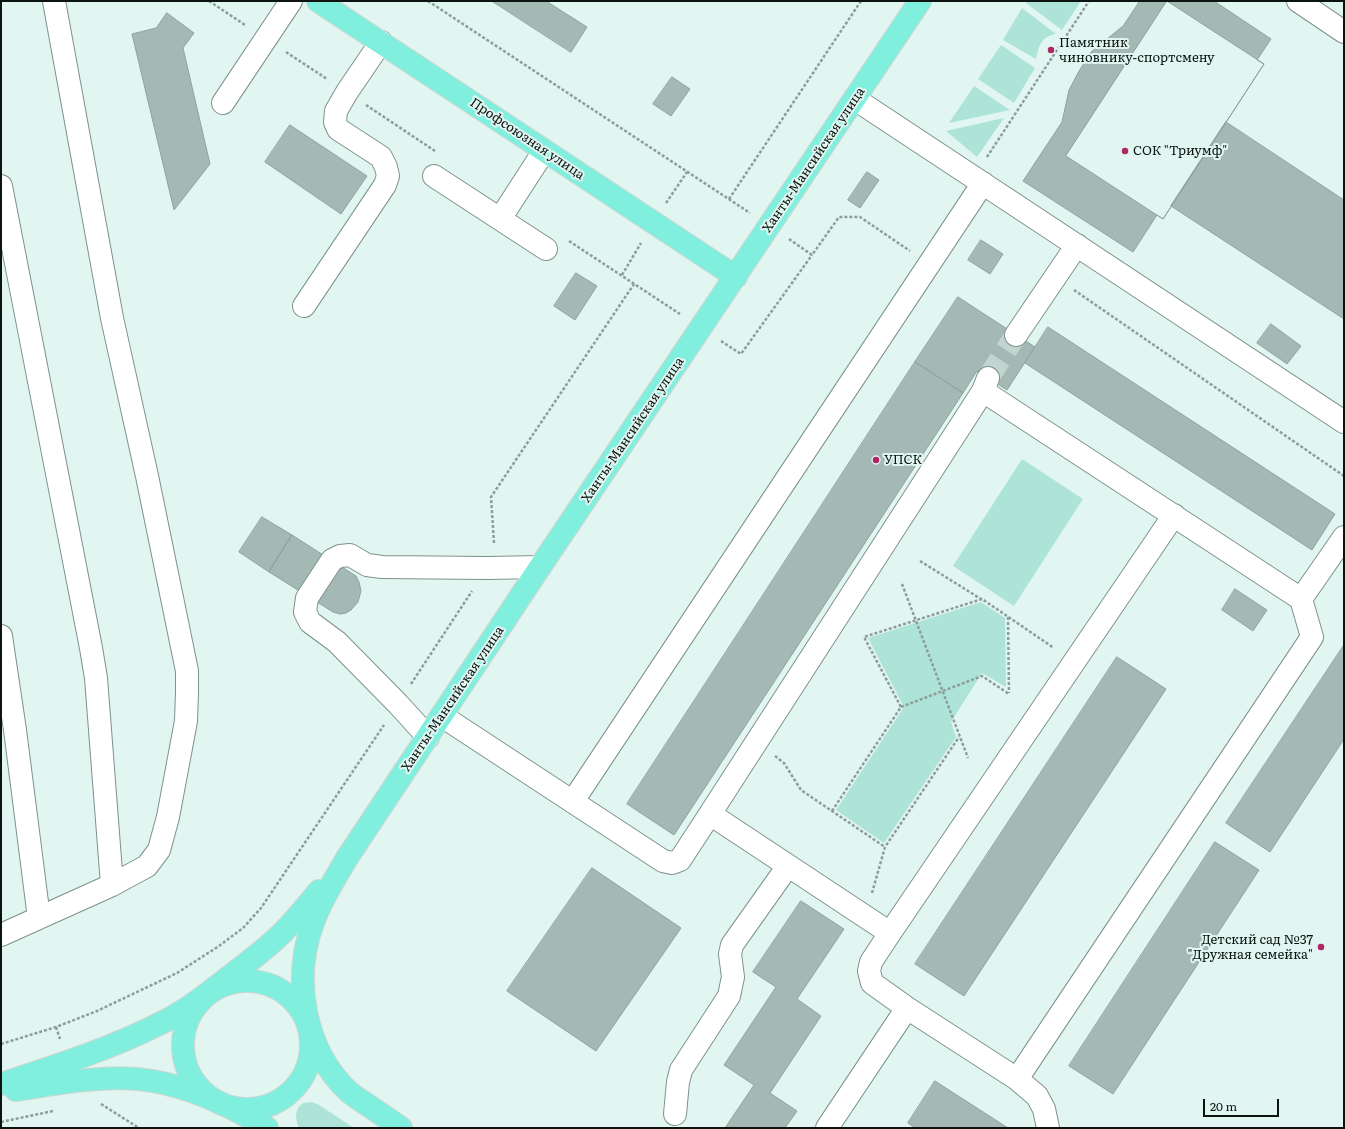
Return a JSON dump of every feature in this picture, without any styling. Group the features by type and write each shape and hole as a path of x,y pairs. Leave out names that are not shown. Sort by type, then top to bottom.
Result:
{"main road":[{"name":"Профсоюзная улица","path":"318,1 736,277"},
{"name":"Ханты-Мансийская улица","path":"310,1029 304,998 303,980 307,943 320,906 347,858 920,1"},
{"name":"Ханты-Мансийская улица","path":"209,993 285,930 347,858"},
{"path":"1,1084 59,1065 147,1030 172,1017 227,983 248,980 269,984 287,994 295,1001 301,1010 326,1066 336,1078 350,1092 401,1128"},
{"path":"209,993 197,1004 188,1019 183,1040 183,1052 189,1073 195,1082 211,1098 267,1128"},
{"path":"1,1092 105,1079 136,1079 161,1082 186,1089 240,1109 261,1108 271,1105 289,1094 302,1079 307,1069 312,1049 310,1029"}],"lane":[{"path":"1,935 112,885 148,866 159,850 168,817 186,722 188,692 187,671 147,476 112,318 54,1"},
{"path":"223,103 292,1"},
{"path":"1298,1 1344,32"},
{"path":"304,306 385,185 388,176 382,157 338,129 335,122 336,111 381,42"},
{"path":"854,99 1344,422"},
{"path":"500,219 544,151"},
{"path":"434,176 500,219 555,243"},
{"path":"573,801 983,183"},
{"path":"1,186 92,648 97,686 112,885"},
{"path":"1016,335 1077,245"},
{"path":"442,716 663,861 672,863 680,860 985,385 1174,515 1301,599 1312,637 1016,1079"},
{"path":"1048,1128 1044,1109 1037,1096 1016,1079 907,1008 872,983 869,971 871,962 890,932 1174,515"},
{"path":"1301,599 1344,537"},
{"path":"428,738 398,704 337,642 310,622 305,612 307,598 332,560 340,556 350,555 367,565 382,567 540,568"},
{"path":"1,636 16,737 39,918"},
{"path":"710,814 890,932"},
{"path":"675,1114 678,1082 681,1070 729,996 733,977 730,954 732,945 788,866"},
{"path":"827,1128 907,1008"}],"path":[{"path":"209,1 439,154"},
{"path":"428,1 812,255 839,217 860,217 930,264"},
{"path":"729,200 861,1"},
{"path":"983,183 986,158 1089,1"},
{"path":"1,1044 56,1027 97,1012 177,973 219,946 243,928 261,908 495,558 491,497 634,284 555,243"},
{"path":"1055,277 1344,476"},
{"path":"920,561 982,599 1058,650"},
{"path":"902,584 968,758"},
{"path":"901,707 864,637 982,599"},
{"path":"832,811 901,707 982,676 1009,694 1008,617"},
{"path":"871,896 885,847 959,737"},
{"path":"773,754 784,763 801,790 885,847"},
{"path":"98,1102 139,1128"},
{"path":"1,1122 54,1110"}],"green space":[{"path":"1027,1 1081,1 1062,30 1026,3"},
{"path":"1022,8 1056,34 1047,37 1042,42 1036,59 1003,40"},
{"path":"1001,45 1035,68 1014,103 978,79"},
{"path":"974,86 1010,110 949,123"},
{"path":"1004,118 977,157 946,131"},
{"path":"1022,459 1083,499 1014,606 953,566"},
{"path":"981,602 1005,618 1006,687 982,673 951,722 956,737 884,843 836,810 904,707 868,638"},
{"path":"312,1102 354,1128 299,1128 296,1118 298,1108 303,1103"}],"building":[{"path":"492,1 546,1 587,27 571,52"},
{"name":"СОК \"Триумф\"","path":"1140,1 1214,1 1271,39 1257,60 1264,64 1163,219 1157,215 1133,252 1023,181 1062,122 1069,90 1091,52 1123,26"},
{"name":"СОК \"Триумф\"","path":"1167,1 1264,64 1163,219 1066,156"},
{"path":"167,13 194,33 183,48 210,164 174,210 132,34 156,28"},
{"path":"672,77 690,89 671,116 653,104"},
{"path":"1226,122 1344,200 1344,319 1171,206"},
{"path":"290,125 367,176 341,214 265,162"},
{"path":"867,172 879,180 860,208 848,200"},
{"path":"981,240 1003,254 990,274 968,260"},
{"path":"576,273 597,286 575,320 554,306"},
{"path":"958,297 1035,347 1007,390 977,371 963,393 915,362"},
{"path":"1271,324 1301,346 1287,364 1257,343"},
{"path":"1048,327 1335,514 1312,550 1025,363"},
{"path":"915,362 963,393 674,835 627,804"},
{"path":"262,517 292,535 269,572 239,552"},
{"path":"292,535 356,576 361,591 358,602 351,610 340,614 333,612 269,572"},
{"path":"1235,589 1267,610 1253,631 1222,610"},
{"path":"1344,645 1344,739 1270,852 1226,823"},
{"path":"1117,657 1166,689 964,996 915,964"},
{"path":"1215,842 1259,870 1113,1094 1069,1066"},
{"path":"592,868 681,928 596,1051 507,991"},
{"path":"801,901 844,929 797,999 821,1016 770,1093 797,1111 785,1128 725,1128 754,1085 724,1065 776,987 753,972"},
{"path":"935,1081 1008,1128 915,1128 908,1123"}],"tunnel":[{"path":"988,378 1016,335"}],"place":[{"name":"Памятник чиновнику-спортсмену","path":"1051,50"},
{"name":"СОК \"Триумф\"","path":"1125,151"},
{"name":"УПСК","path":"876,460"},
{"name":"Детский сад №37 \"Дружная семейка\"","path":"1321,947"}]}
